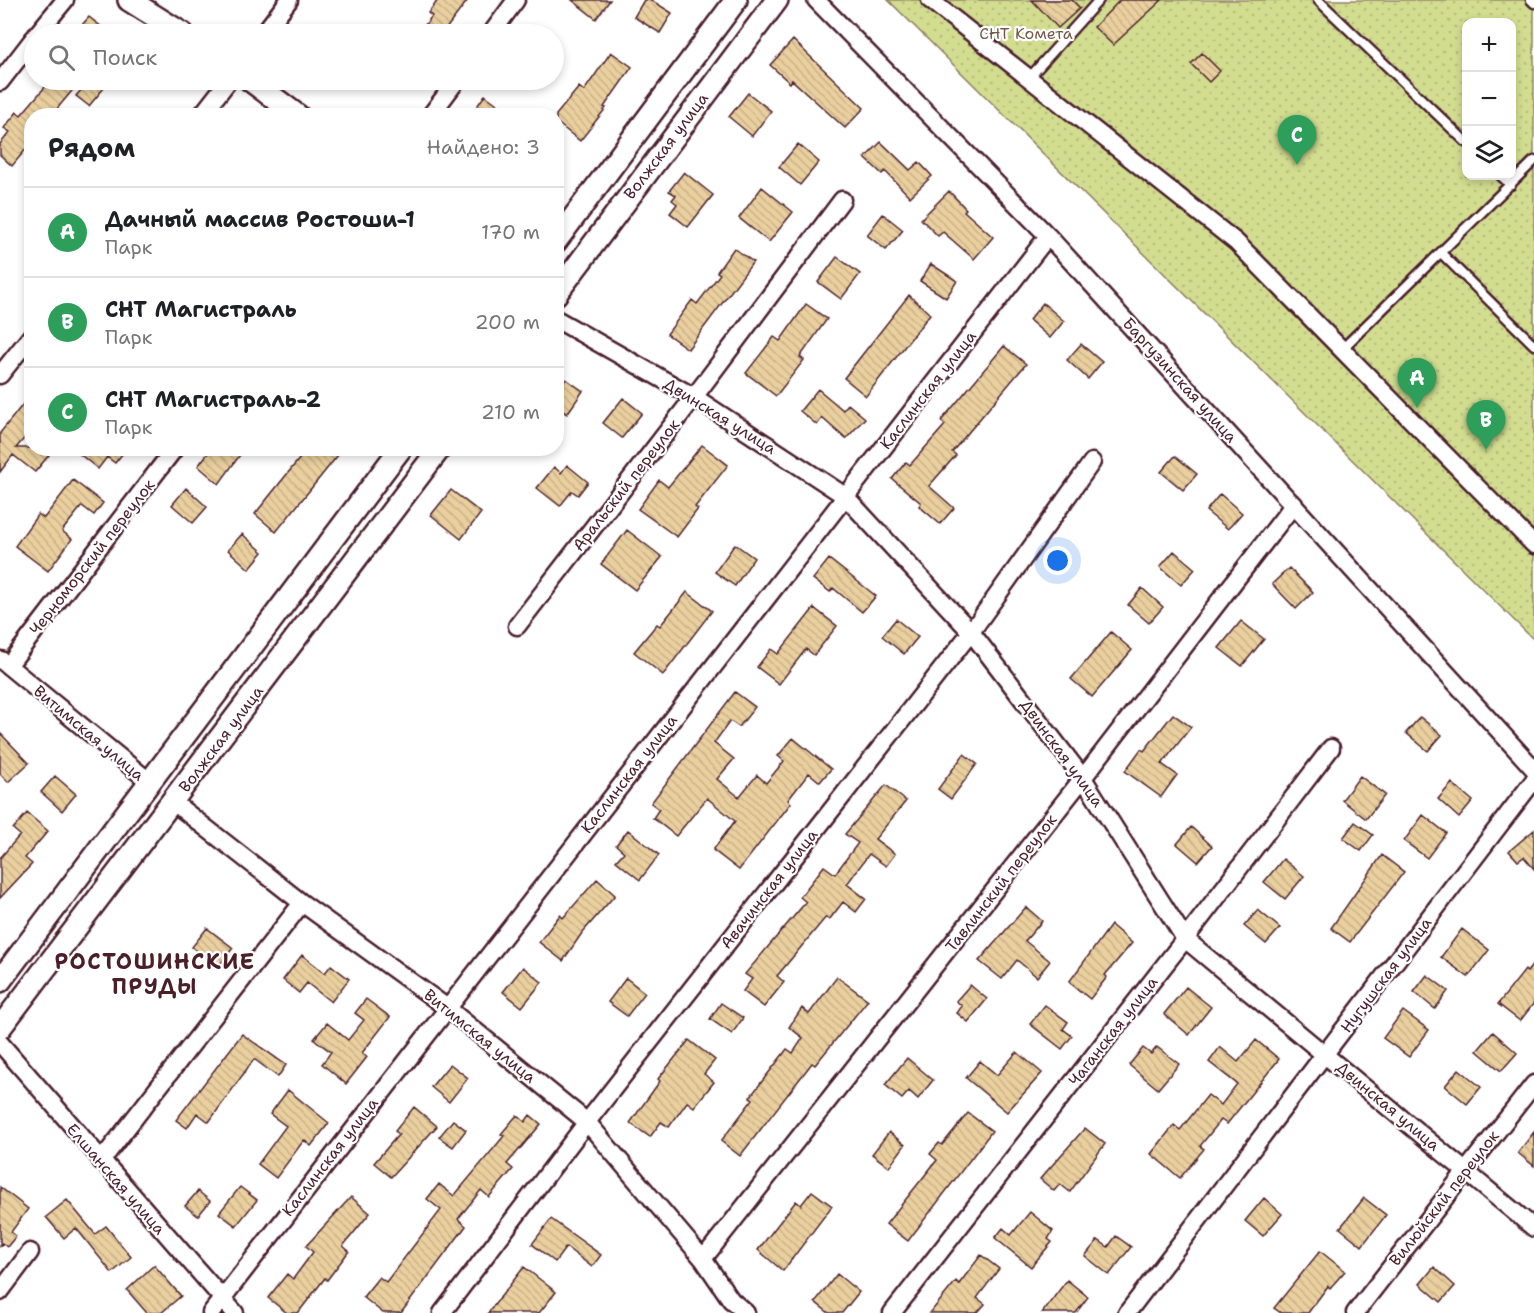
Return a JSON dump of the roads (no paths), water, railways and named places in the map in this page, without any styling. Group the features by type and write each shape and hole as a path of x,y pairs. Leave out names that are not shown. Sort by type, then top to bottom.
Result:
{"street":[{"path":"46,24 65,0"},
{"path":"129,0 167,24"},
{"path":"271,24 289,0"},
{"path":"498,24 516,0"},
{"name":"Волжская улица","path":"564,230 736,0"},
{"name":"Волжская улица","path":"564,283 777,0"},
{"name":"Баргузинская улица","path":"816,0 1048,236 1534,769"},
{"path":"930,0 1236,242 1534,545"},
{"path":"0,82 24,51"},
{"path":"207,108 221,90"},
{"path":"263,90 287,108"},
{"path":"436,108 450,90"},
{"name":"Аральский переулок","path":"517,626 694,397 842,200"},
{"name":"Каслинская улица","path":"216,1306 446,1007 1048,236"},
{"name":"Двинская улица","path":"564,324 694,397 845,496 971,632 1083,778 1185,939 1534,1228"},
{"path":"0,375 24,344"},
{"name":"Черноморский переулок","path":"4,662 169,456"},
{"name":"Волжская улица","path":"0,981 395,456"},
{"name":"Волжская улица","path":"0,1028 434,456"},
{"name":"Авачинская улица","path":"442,1313 587,1122 971,632 1092,462"},
{"name":"Тавлинский переулок","path":"704,1259 1083,778 1294,504"},
{"name":"Витимская улица","path":"4,662 151,783"},
{"name":"Чаганская улица","path":"892,1313 1185,939 1330,748"},
{"name":"Нугушская улица","path":"1127,1313 1534,780"},
{"name":"Витимская улица","path":"173,802 302,903 446,1007 587,1122 704,1259 731,1300 746,1313"},
{"path":"100,1161 302,903"},
{"name":"Елшанская улица","path":"0,1043 100,1161 216,1306 235,1313"},
{"name":"Вилюйский переулок","path":"1355,1313 1534,1084"},
{"path":"0,1292 30,1252"}],"lane":[{"path":"1029,78 1098,0"},
{"path":"1318,0 1462,137"},
{"path":"1342,349 1533,166"},
{"path":"1505,180 1511,185"},
{"path":"1441,253 1534,345"}],"place":[{"name":"СНТ Магистраль-2","path":"1297,165"},
{"name":"Дачный массив Ростоши-1","path":"1417,408"},
{"name":"СНТ Магистраль","path":"1486,450"}],"district":[{"name":"РОСТОШИНСКИЕ ПРУДЫ","path":"155,974"}],"park label":[{"name":"СНТ Комета","path":"1026,33"}]}
